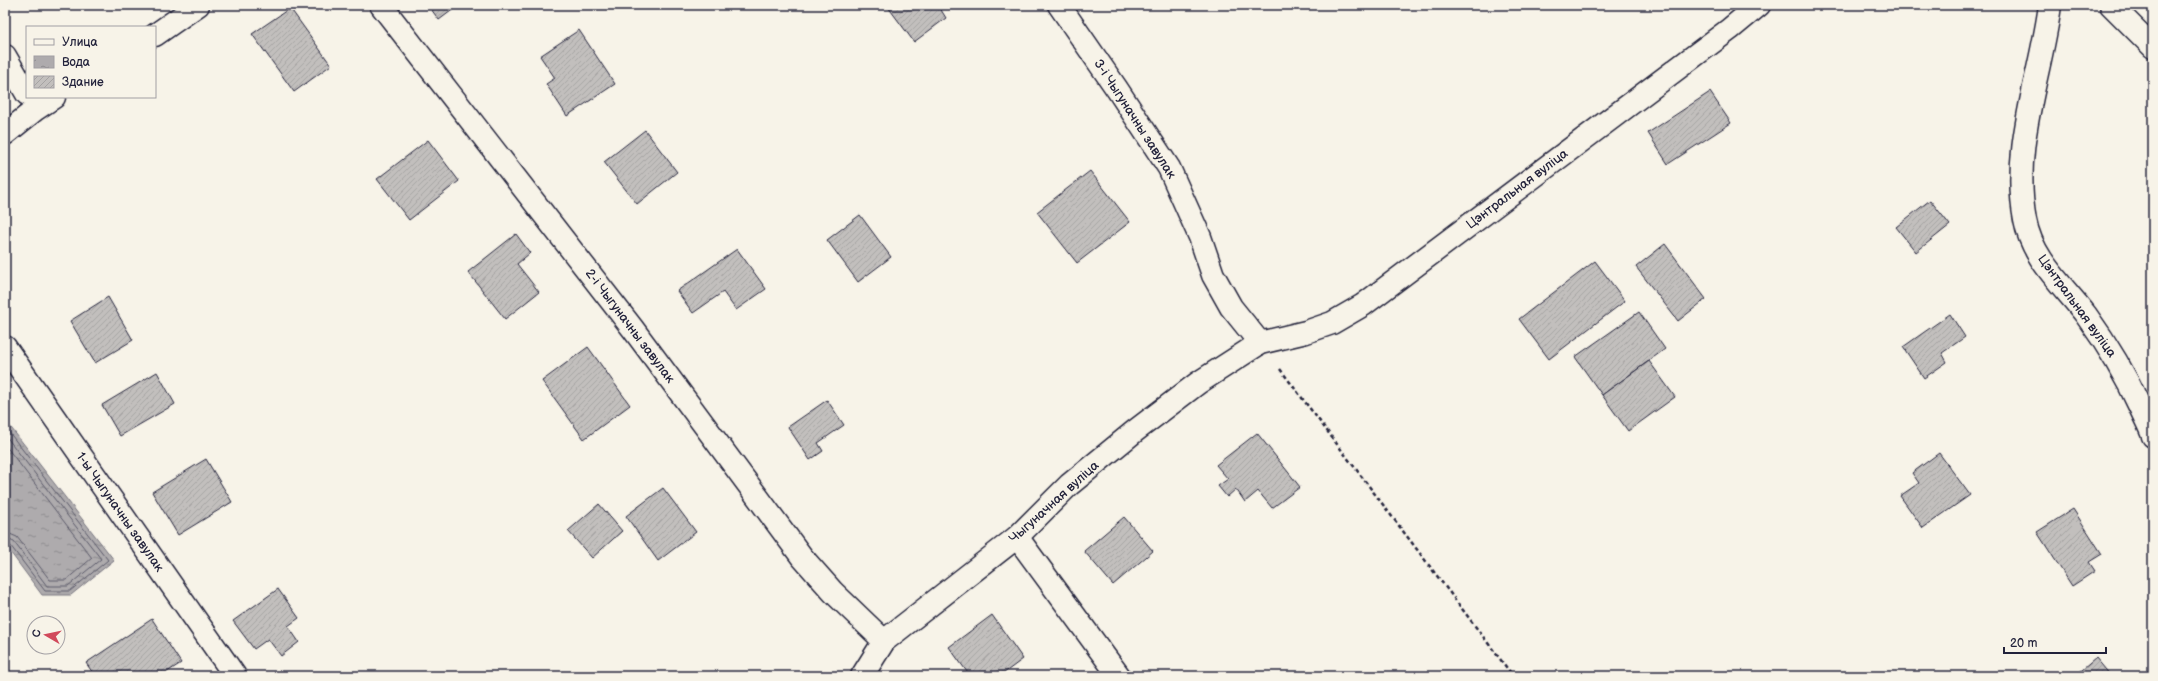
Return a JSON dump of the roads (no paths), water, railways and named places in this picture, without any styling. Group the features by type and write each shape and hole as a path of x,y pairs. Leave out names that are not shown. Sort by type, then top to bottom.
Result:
{"street":[{"path":"156,35 198,5"},
{"name":"2-і Чыгуначны завулак","path":"381,5 633,329 802,557 833,592 884,641"},
{"name":"3-і Чыгуначны завулак","path":"1059,5 1117,88 1169,168 1200,237 1213,275 1232,306 1260,343"},
{"name":"Цэнтральная вуліца","path":"1260,343 1306,332 1332,323 1363,305 1724,34 1759,5"},
{"name":"Цэнтральная вуліца","path":"2050,5 2022,156 2021,191 2025,221 2032,242 2046,267 2085,315 2126,377 2153,436"},
{"path":"2111,5 2153,46"},
{"path":"5,56 26,92"},
{"path":"5,134 31,100 46,98"},
{"name":"Чыгуначная вуліца","path":"862,676 884,641 1017,537 1069,485 1135,431 1198,383 1260,343"},
{"name":"1-ы Чыгуначны завулак","path":"5,347 235,676"},
{"path":"1017,537 1119,676"}],"water":[{"path":"5,420 114,560 71,595 42,595 5,545"}]}
